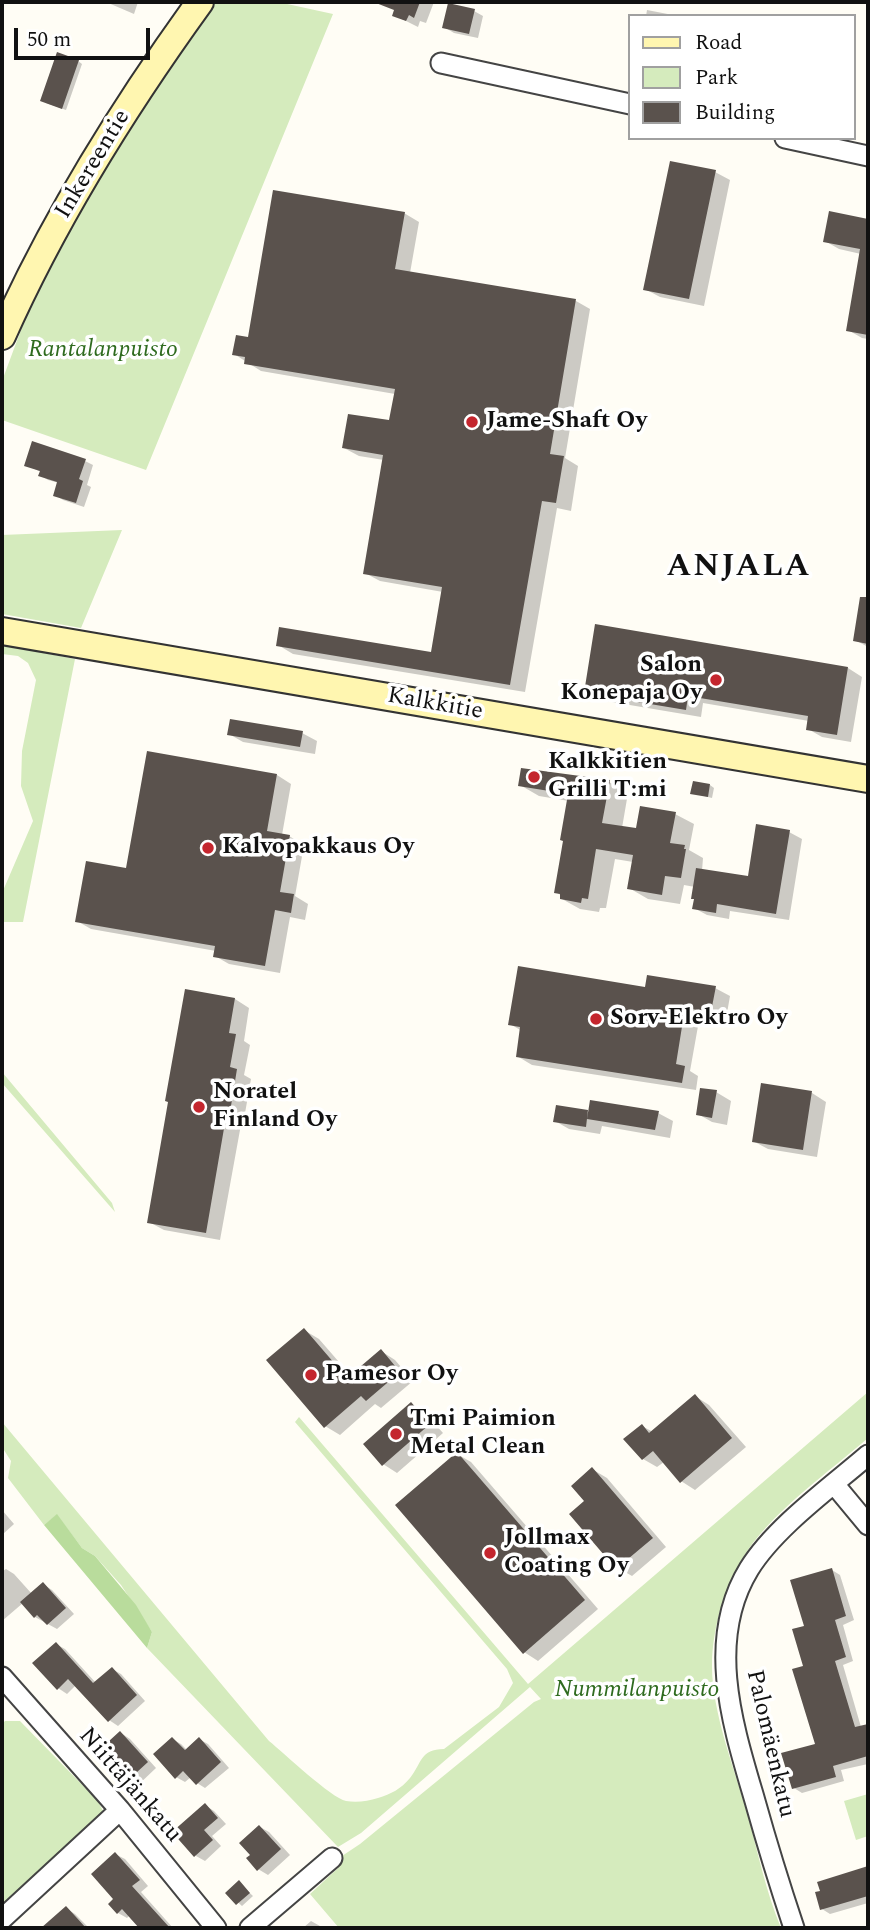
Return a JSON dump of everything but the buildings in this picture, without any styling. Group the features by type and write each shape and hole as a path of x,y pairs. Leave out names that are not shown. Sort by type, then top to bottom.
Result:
{"street":[{"name":"Inkereentie","path":"2,336 27,279 89,167 165,50 200,2"},
{"path":"441,63 628,104"},
{"path":"794,140 868,156"},
{"name":"Kalkkitie","path":"2,631 868,779"},
{"name":"Palomäenkatu","path":"794,1928 777,1879 729,1705 726,1673 727,1632 738,1591 765,1547 785,1526 868,1455"},
{"path":"834,1484 868,1525"},
{"name":"Niittäjänkatu","path":"2,1677 9,1700 120,1810 216,1928"},
{"path":"2,1919 120,1810"},
{"path":"250,1928 332,1858"}],"green space":[{"name":"Rantalanpuisto","path":"215,2 278,2 333,14 146,470 2,420 2,381 31,303 101,170 167,67"},
{"path":"122,530 81,628 2,614 2,535"},
{"path":"2,645 75,659 23,922 2,922 2,893 33,821 21,786 22,751 36,680 28,663 18,656 2,654"},
{"path":"2,1072 112,1203 115,1212 2,1083"},
{"name":"Nummilanpuisto","path":"868,1392 868,1438 788,1505 748,1550 727,1590 715,1636 713,1684 720,1722 781,1928 339,1928 310,1894 338,1868 336,1860 360,1844 541,1699 530,1687 361,1833 338,1847 147,1648 152,1632 121,1585 95,1556 82,1548 57,1515 44,1525 8,1478 11,1461 2,1447 2,1422 269,1741 330,1792 346,1801 358,1802 383,1796 399,1788 410,1778 426,1754 444,1749 499,1707 513,1683 507,1669 295,1422 299,1417 528,1684"},
{"path":"57,1514 82,1548 95,1556 136,1605 152,1632 147,1648 44,1525"},
{"path":"5,1721 20,1721 98,1801 103,1811 99,1820 2,1908 2,1724"},
{"path":"868,1794 868,1836 856,1840 844,1801"}],"place":[{"name":"Jame-Shaft Oy","path":"472,422"},
{"name":"Salon Konepaja Oy","path":"716,680"},
{"name":"Kalkkitien Grilli T:mi","path":"534,777"},
{"name":"Kalvopakkaus Oy","path":"208,848"},
{"name":"Sorv-Elektro Oy","path":"596,1019"},
{"name":"Noratel Finland Oy","path":"199,1107"},
{"name":"Pamesor Oy","path":"311,1375"},
{"name":"Tmi Paimion Metal Clean","path":"396,1434"},
{"name":"Jollmax Coating Oy","path":"490,1553"}],"district":[{"name":"ANJALA","path":"739,569"}]}
